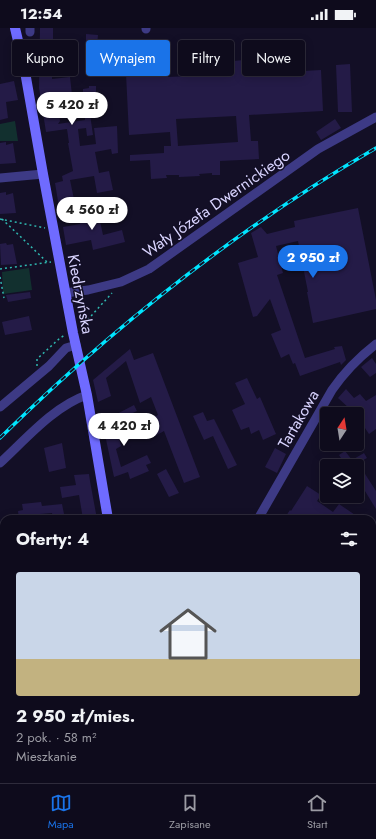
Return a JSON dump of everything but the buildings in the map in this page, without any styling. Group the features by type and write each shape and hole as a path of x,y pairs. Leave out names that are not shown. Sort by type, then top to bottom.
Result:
{"street":[{"name":"Kiedrzyńska","path":"15,28 24,66 73,334 87,395 107,515"},
{"name":"Wały Józefa Dwernickiego","path":"65,293 88,290 122,282 149,269 318,149 376,117"},
{"path":"0,178 43,174"},
{"name":"Tartakowa","path":"260,515 332,390 344,372 376,344"},
{"path":"0,407 41,372 66,348 76,345"},
{"path":"0,463 63,406 87,395"}],"path":[{"path":"1,219 45,228"},
{"path":"1,219 47,262"},
{"path":"0,269 51,262"},
{"path":"0,277 4,298"},
{"path":"41,372 37,366 37,359 60,338 73,334 101,307 122,282"}],"green space":[{"path":"15,121 18,141 0,141 0,124"},
{"path":"29,268 32,290 3,294 2,272"}],"railway":[{"path":"0,438 87,357 179,281 275,211 376,148"}]}
